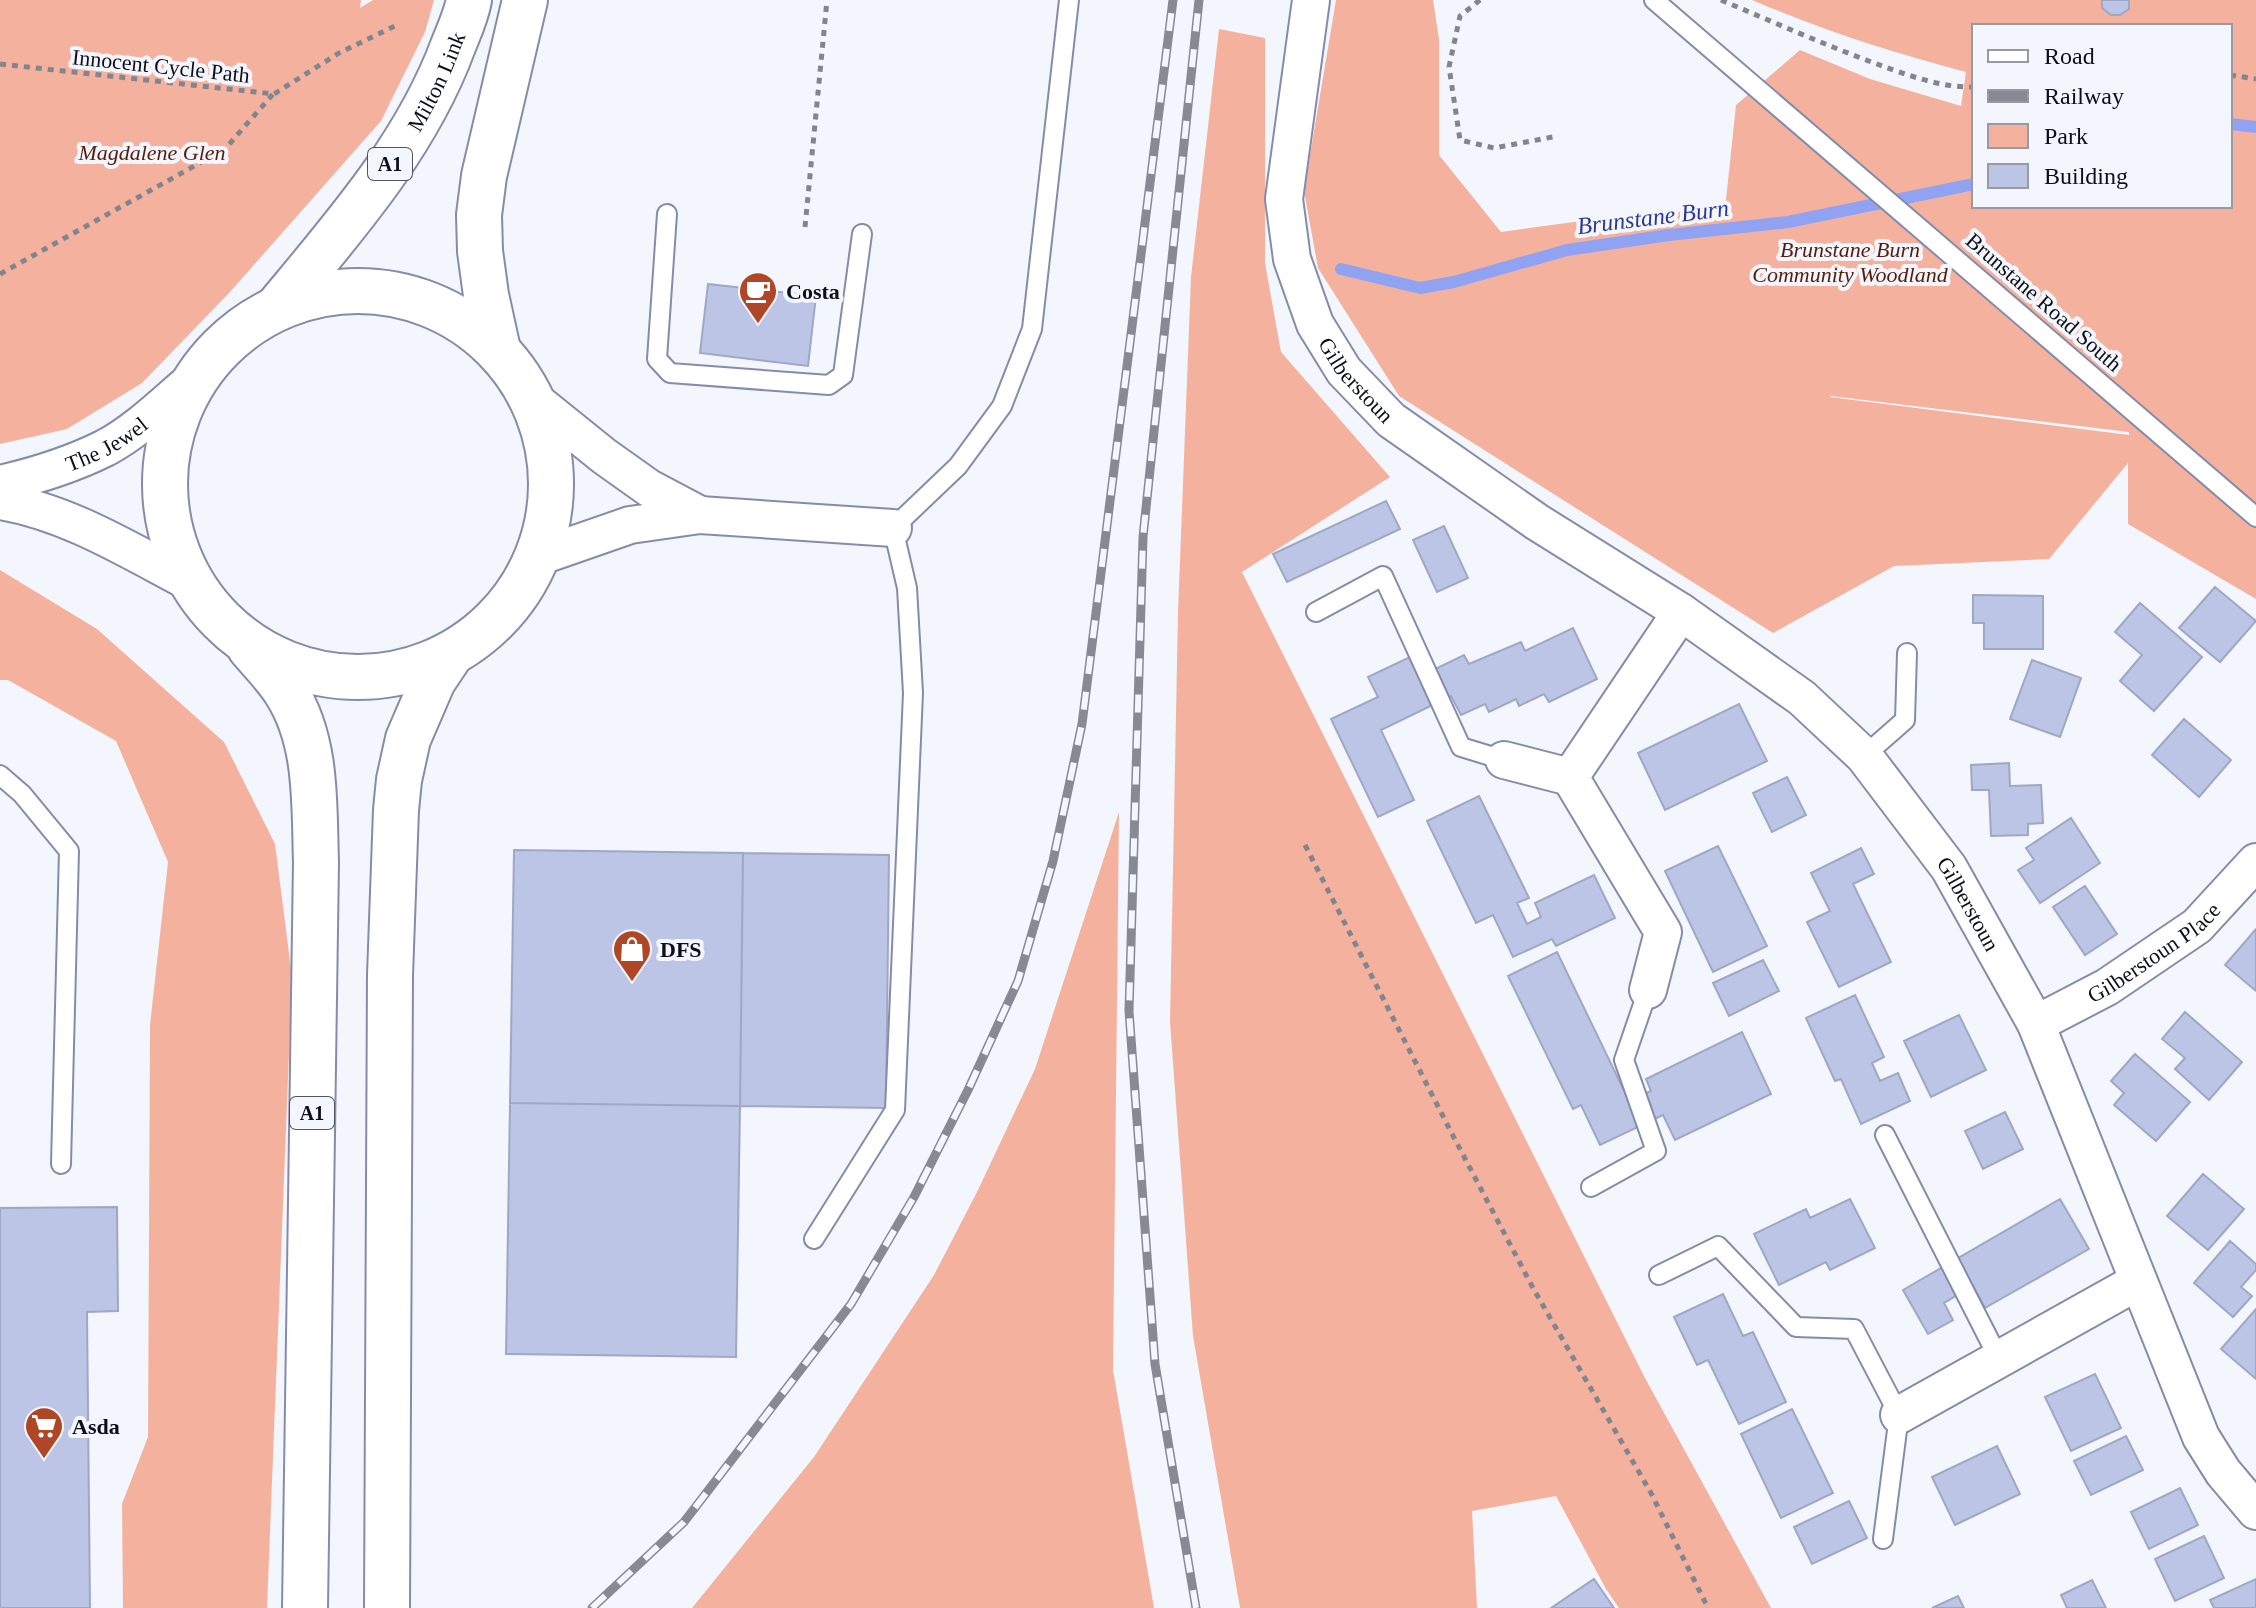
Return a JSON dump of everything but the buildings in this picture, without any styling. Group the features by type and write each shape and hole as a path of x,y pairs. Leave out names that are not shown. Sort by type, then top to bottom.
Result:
{"main road":[{"name":"Milton Link","path":"277,308 362,202 419,119 441,79 469,0"},
{"name":"A1","path":"498,350 486,295 479,215 484,176 525,0"},
{"name":"A1","path":"243,639 283,662 320,673 362,678 426,665 451,654 477,636 510,604 538,557 549,516 552,474 545,432 532,398 516,371 473,328 442,309 403,295 367,291 338,291 307,297 277,308 250,323 197,376 179,411 167,455 167,515 175,546 193,584 210,607 243,639 287,693 304,732 312,765 316,862 305,1608"},
{"name":"A1","path":"387,1608 390,975 396,810 408,739 426,695 451,654"}],"street":[{"name":"Gilberstoun","path":"1311,0 1284,199 1292,259 1315,324 1344,371 1391,420 1537,522 1681,612 1802,698 1864,756 1949,868 2036,1024 2201,1437 2223,1472 2256,1511"},
{"name":"The Jewel","path":"0,484 70,463 107,447 144,421 197,376"},
{"path":"532,398 649,488 700,515"},
{"path":"0,501 41,510 193,584"},
{"path":"538,557 630,525 700,515 893,528"},
{"path":"1570,777 1681,612"},
{"path":"1504,760 1570,777 1663,932 1648,990"},
{"name":"Gilberstoun Place","path":"2036,1024 2107,987 2197,926 2256,862"},
{"path":"1899,1415 2137,1282"}],"lane":[{"path":"814,1239 895,1110 913,693 907,588 893,528 958,466 1002,406 1032,329 1069,0"},
{"name":"Brunstane Road South","path":"1658,4 2256,517"},
{"path":"667,214 657,359 670,373 829,385 843,375 862,234"},
{"path":"1316,612 1383,576 1461,747 1504,760"},
{"path":"1864,756 1905,720 1907,653"},
{"path":"0,775 22,794 69,851 61,1164"},
{"path":"1591,1187 1656,1151 1624,1060 1648,990"},
{"path":"1885,1135 1999,1359"},
{"path":"1659,1275 1718,1246 1796,1327 1854,1329 1899,1415 1883,1539"}],"path":[{"path":"805,227 827,0"},
{"path":"1480,0 1460,16 1449,67 1460,140 1494,148 1558,136"},
{"path":"1721,0 1899,72 1972,87"},
{"name":"Innocent Cycle Path","path":"0,64 274,94 339,53 397,25"},
{"path":"2232,75 2256,79"},
{"path":"0,274 225,149 274,94"},
{"path":"1305,845 1533,1288 1651,1493 1708,1608"}],"green space":[{"name":"Magdalene Glen","path":"0,0 361,0 360,8 373,0 434,0 425,32 381,121 230,292 142,383 67,429 0,444"},
{"name":"Brunstane Burn Community Woodland","path":"1336,0 1433,0 1439,39 1439,155 1501,232 1618,216 1725,209 1736,105 1800,50 1870,79 1961,106 1966,72 1858,40 1752,0 2102,0 2102,8 2116,14 2129,9 2129,0 2256,0 2256,599 2128,524 2128,463 2049,559 1894,566 1773,633 1399,396 1318,268 1304,191","holes":["1831,396 2129,432 2129,435 1830,397"]},
{"path":"1219,29 1265,38 1265,263 1281,352 1390,477 1242,572 1645,1378 1771,1608 1619,1608 1556,1496 1472,1511 1477,1608 1240,1608 1193,1336 1170,1022 1178,612 1191,277"},
{"path":"0,570 97,629 224,742 275,844 292,977 267,1608 123,1608 122,1504 148,1437 150,1025 168,862 116,741 8,680 0,680"},
{"path":"1119,812 1113,1370 1154,1608 692,1608 814,1457 934,1275 1035,1069"}],"waterway":[{"name":"Brunstane Burn","path":"2232,124 2256,127"},
{"name":"Brunstane Burn","path":"1341,269 1420,288 1454,282 1567,250 1788,222 1972,184"}],"railway":[{"path":"592,1608 684,1522 851,1304 914,1197 1018,981 1053,861 1082,724 1173,0"},
{"path":"1196,1608 1155,1364 1129,1011 1143,537 1199,0"}],"place":[{"name":"Costa","path":"758,325"},
{"name":"DFS","path":"632,983"},
{"name":"Asda","path":"44,1460"}]}
